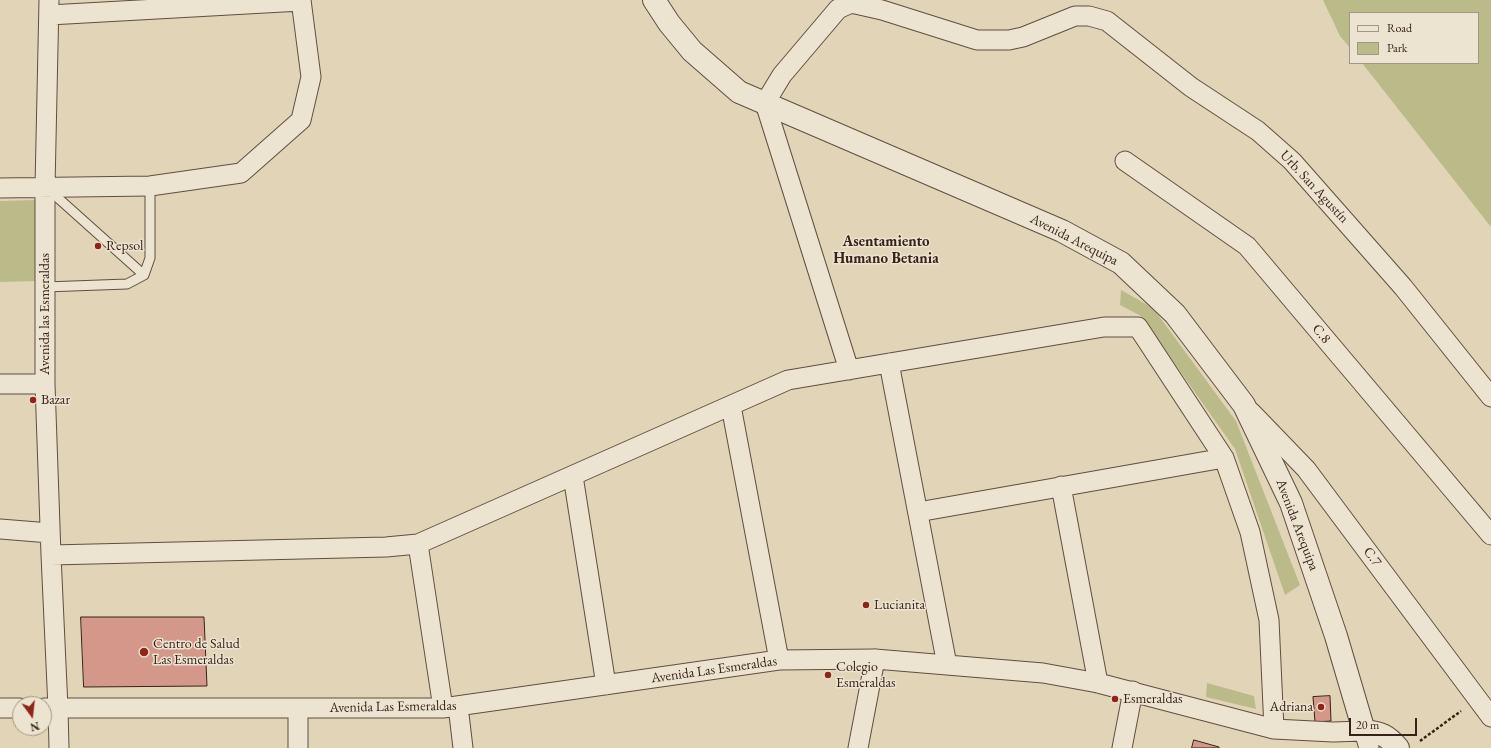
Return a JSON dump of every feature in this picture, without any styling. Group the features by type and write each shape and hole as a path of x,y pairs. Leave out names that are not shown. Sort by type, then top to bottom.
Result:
{"street":[{"path":"0,188 150,186 241,173 301,120 311,77 301,0 49,7"},
{"name":"Avenida Arequipa","path":"654,0 669,23 692,51 738,92 1062,231 1121,263 1175,314 1244,405 1291,503 1336,636 1366,740"},
{"name":"Urb. San Agustín","path":"765,103 782,75 838,8 851,3 882,10 977,40 1009,40 1023,37 1075,16 1089,16 1107,21 1190,87 1258,131 1298,167 1403,287 1491,397"},
{"name":"Avenida las Esmeraldas","path":"49,7 45,187 45,384 51,555 51,696"},
{"path":"765,103 849,370"},
{"name":"C.8","path":"1125,161 1247,246 1491,535"},
{"path":"51,555 386,547 418,544 788,380 1104,328 1138,328 1224,458 1250,532 1270,620 1274,729"},
{"path":"889,363 947,665"},
{"path":"0,384 45,384"},
{"name":"C.7","path":"1244,405 1306,469 1491,717"},
{"path":"731,406 779,660"},
{"path":"918,512 1224,458"},
{"path":"573,476 606,685"},
{"path":"1061,486 1098,683"},
{"path":"0,529 50,533"},
{"path":"418,544 450,707 463,748"},
{"path":"858,748 875,659"},
{"name":"Avenida Las Esmeraldas","path":"52,708 450,707 779,660 875,659 1043,673 1133,691 1274,729 1333,732 1366,740"},
{"path":"1122,748 1133,691"},
{"path":"0,708 12,708"},
{"path":"298,708 298,748"},
{"name":"Avenida las Esmeraldas","path":"52,713 59,748"},
{"path":"1366,740 1378,732 1407,746"}],"lane":[{"path":"45,286 127,284 144,275 150,258 150,186"},
{"path":"45,187 144,275"}],"path":[{"path":"1407,746 1477,699"}],"green space":[{"path":"1323,0 1491,0 1491,227 1363,64 1479,64 1479,12 1349,12 1349,47 1340,36"},
{"path":"36,200 37,281 0,282 0,201"},
{"path":"1121,290 1153,308 1236,421 1300,585 1285,595 1235,449 1141,316 1120,305"},
{"path":"1207,683 1254,696 1256,709 1206,697"}],"building":[{"name":"Centro de Salud Las Esmeraldas","path":"81,617 204,617 207,686 84,687"},
{"path":"1330,696 1331,721 1315,722 1313,697"},
{"path":"1194,740 1219,747 1219,748 1192,748"}],"place":[{"name":"Repsol","path":"98,246"},
{"name":"Bazar","path":"33,400"},
{"name":"Lucianita","path":"866,605"},
{"name":"Centro de Salud Las Esmeraldas","path":"144,652"},
{"name":"Colegio Esmeraldas","path":"828,675"},
{"name":"Esmeraldas","path":"1115,699"},
{"name":"Adriana","path":"1321,707"}],"district":[{"name":"Asentamiento Humano Betania","path":"886,250"}]}
